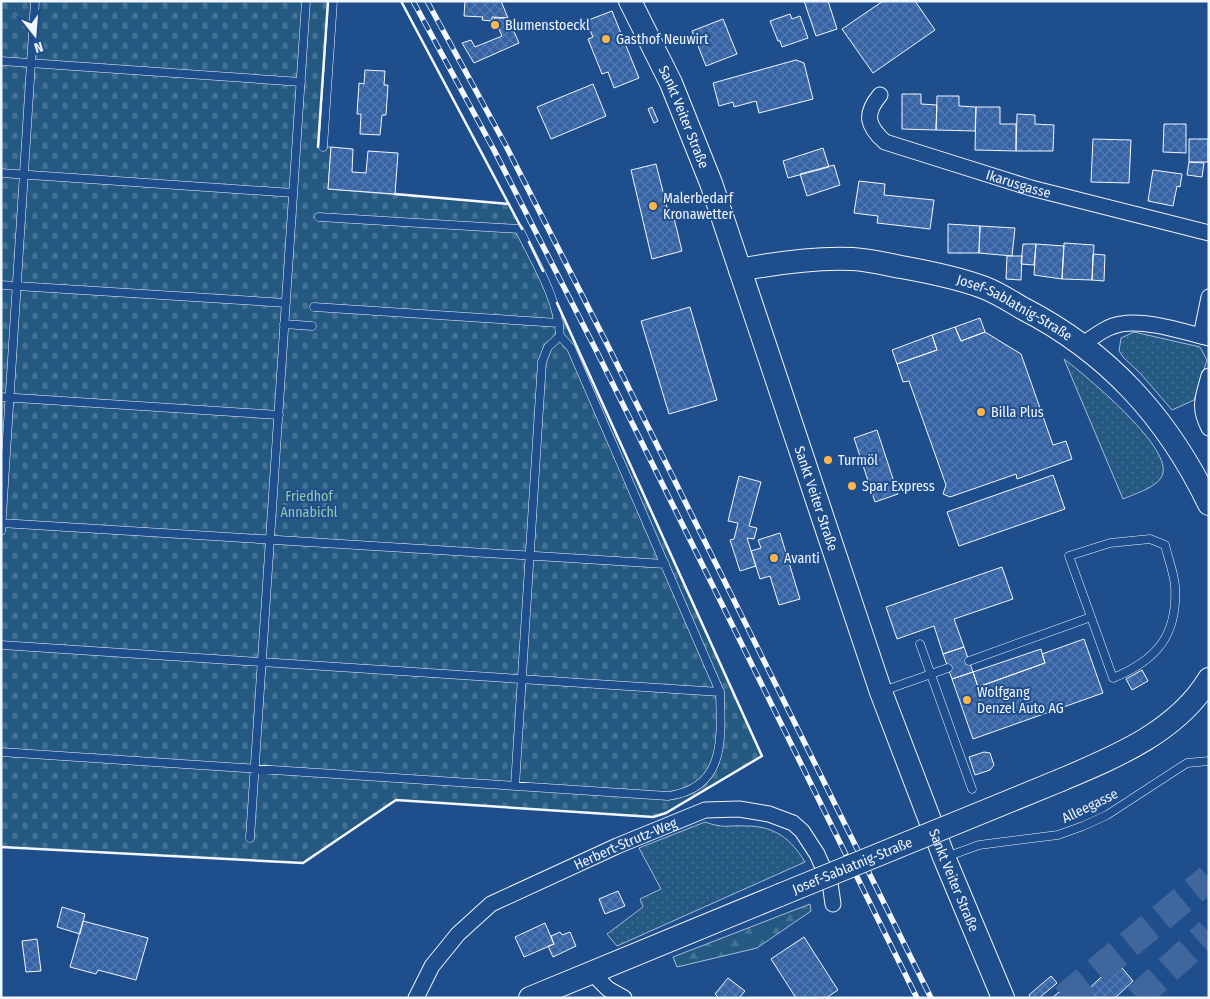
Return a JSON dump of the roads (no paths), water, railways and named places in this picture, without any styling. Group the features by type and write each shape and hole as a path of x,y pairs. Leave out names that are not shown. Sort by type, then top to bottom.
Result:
{"main road":[{"name":"Sankt Veiter Straße","path":"630,1 671,82 711,182 881,692 944,858 1003,998"},
{"name":"Josef-Sablatnig-Straße","path":"740,270 778,262 853,259 922,271 985,288 1046,320 1083,344 1117,374 1154,413 1172,437 1209,504"},
{"name":"Josef-Sablatnig-Straße","path":"530,998 1109,759 1155,734 1179,715 1209,680"}],"street":[{"name":"Ikarusgasse","path":"880,95 872,105 870,124 884,142 1031,188 1209,232"},
{"path":"1083,344 1107,329 1121,324 1140,323 1205,337 1209,297"},
{"path":"1209,376 1201,405 1203,416 1209,428"},
{"name":"Herbert-Strutz-Weg","path":"416,998 432,966 442,953 458,934 491,904 625,842 705,810 739,809 769,814 793,824 802,831 817,854 830,883 833,904"},
{"path":"591,972 608,988 624,998"}],"lane":[{"path":"1,531 6,398 17,286 35,1"},
{"path":"250,838 306,1"},
{"path":"323,147 333,1"},
{"path":"1,61 301,82"},
{"path":"1,173 293,193"},
{"path":"1,752 668,796 683,794 700,784 718,761 721,736 720,692 571,348 560,336 559,322 552,299 520,229 319,217"},
{"path":"1,285 286,303"},
{"path":"314,307 559,322"},
{"path":"284,324 312,326"},
{"path":"515,786 542,362 548,347 560,336"},
{"path":"6,398 278,415"},
{"path":"2,523 665,564"},
{"path":"1150,539 1165,545 1175,586 1173,625 1158,649 1135,669 1113,678 1091,617 1069,556 1110,543 1150,539"},
{"path":"969,661 1091,617"},
{"path":"920,644 972,789"},
{"path":"1,645 720,692"},
{"path":"881,692 948,668"},
{"name":"Alleegasse","path":"944,858 979,845 1058,835 1083,826 1107,815 1187,763 1209,761"}],"tunnel":[{"path":"1064,998 1209,878"},
{"path":"1137,998 1209,932"}],"railway":[{"path":"413,1 494,150 596,350 917,998"},
{"path":"427,1 505,144 607,344 931,998"}],"place":[{"name":"Blumenstoeckl","path":"495,25"},
{"name":"Gasthof Neuwirt","path":"606,39"},
{"name":"Malerbedarf Kronawetter","path":"653,206"},
{"name":"Billa Plus","path":"981,412"},
{"name":"Turmöl","path":"828,460"},
{"name":"Spar Express","path":"852,486"},
{"name":"Avanti","path":"774,558"},
{"name":"Wolfgang Denzel Auto AG","path":"967,700"}],"park label":[{"name":"Friedhof Annabichl","path":"309,504"}]}
